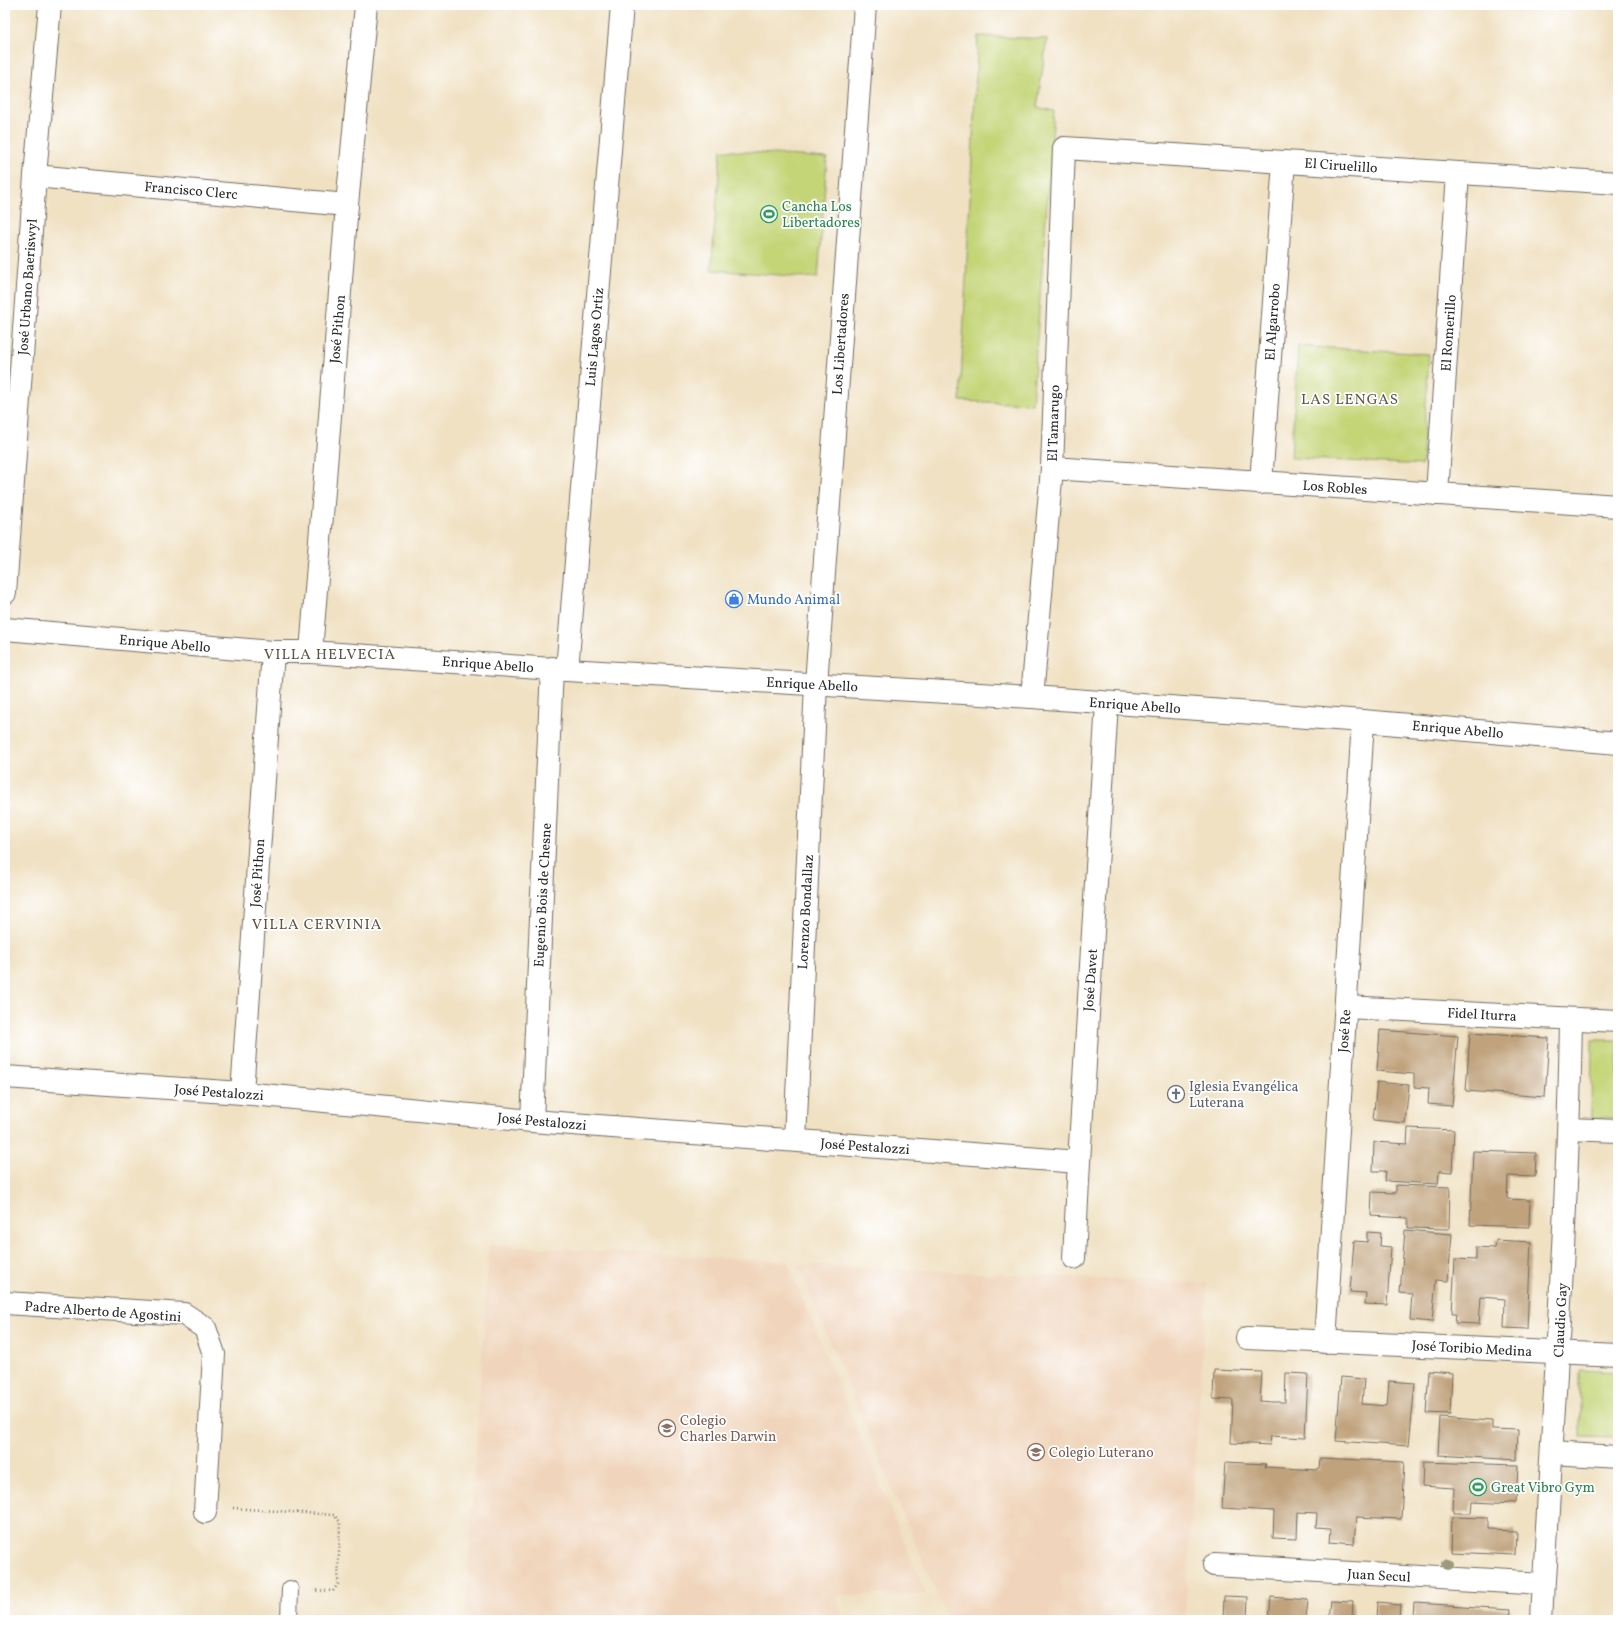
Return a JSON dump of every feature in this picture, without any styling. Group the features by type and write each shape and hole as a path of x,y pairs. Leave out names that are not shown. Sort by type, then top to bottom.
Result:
{"street":[{"name":"José Urbano Baeriswyl","path":"5,593 35,176 50,5"},
{"name":"José Pithon","path":"310,652 347,205 366,5"},
{"name":"Luis Lagos Ortiz","path":"559,669 622,5"},
{"name":"Los Libertadores","path":"816,684 865,5"},
{"name":"El Ciruelillo","path":"1064,148 1618,183"},
{"name":"El Tamarugo","path":"1032,697 1052,468 1064,148"},
{"name":"El Algarrobo","path":"1261,483 1284,162"},
{"name":"El Romerillo","path":"1438,494 1458,173"},
{"name":"Francisco Clerc","path":"35,176 347,205"},
{"name":"Los Robles","path":"1052,468 1618,506"},
{"name":"Enrique Abello","path":"5,630 273,652 310,652 559,669 1032,697 1363,721 1618,743"},
{"name":"José Pithon","path":"242,1093 273,652"},
{"name":"Eugenio Bois de Chesne","path":"532,1121 559,669"},
{"name":"Lorenzo Bondallaz","path":"795,1140 816,684"},
{"name":"José Davet","path":"1074,1258 1108,703"},
{"name":"José Re","path":"1325,1342 1363,721"},
{"name":"Fidel Iturra","path":"1346,1007 1618,1021"},
{"name":"Claudio Gay","path":"1542,1620 1558,1352 1569,1129 1571,1019"},
{"name":"José Pestalozzi","path":"5,1077 242,1093 532,1121 1079,1162"},
{"path":"1569,1129 1618,1131"},
{"name":"Padre Alberto de Agostini","path":"5,1303 184,1314 205,1328 214,1354 206,1509"},
{"name":"José Toribio Medina","path":"1247,1338 1618,1355"},
{"path":"1552,1453 1618,1457"},
{"name":"Juan Secul","path":"1214,1565 1543,1584"}],"lane":[{"path":"289,1620 290,1589"}],"path":[{"path":"206,1509 334,1515 340,1522 338,1584 333,1591 290,1589"}],"shaded area":[{"name":"Colegio Charles Darwin","path":"489,1245 787,1262 926,1594 837,1595 843,1620 465,1620"},
{"name":"Colegio Luterano","path":"797,1264 1207,1284 1185,1620 948,1620"}],"green space":[{"path":"978,36 1047,39 1037,107 1054,111 1032,404 960,401"},
{"name":"Cancha Los Libertadores","path":"721,150 827,158 818,278 711,270"},
{"path":"1298,346 1429,354 1422,465 1291,458"},
{"path":"1592,1040 1618,1040 1618,1119 1591,1119"},
{"path":"1580,1370 1618,1372 1618,1438 1580,1437"}],"building":[{"path":"1380,1030 1458,1036 1452,1106 1428,1104 1429,1088 1414,1087 1414,1074 1377,1071"},
{"path":"1470,1033 1549,1038 1545,1097 1466,1091"},
{"path":"1377,1082 1409,1085 1405,1123 1373,1120"},
{"path":"1408,1128 1454,1130 1452,1172 1439,1171 1438,1184 1385,1181 1386,1171 1373,1171 1374,1142 1407,1144"},
{"path":"1473,1151 1536,1153 1535,1177 1508,1176 1507,1199 1530,1200 1529,1227 1470,1225"},
{"path":"1396,1185 1450,1187 1449,1229 1408,1228 1408,1218 1371,1216 1372,1192 1396,1193"},
{"path":"1405,1230 1452,1234 1448,1281 1436,1280 1432,1322 1410,1320 1412,1294 1400,1293"},
{"path":"1367,1232 1381,1233 1380,1246 1391,1247 1387,1305 1365,1304 1366,1293 1350,1292 1354,1241 1367,1242"},
{"path":"1496,1240 1531,1242 1527,1329 1504,1328 1505,1299 1481,1297 1479,1324 1455,1323 1456,1314 1452,1314 1455,1259 1476,1260 1476,1247 1495,1248"},
{"path":"1214,1370 1262,1372 1260,1401 1272,1402 1285,1402 1286,1373 1308,1374 1305,1438 1271,1436 1270,1445 1231,1443 1233,1400 1213,1399"},
{"path":"1429,1371 1452,1373 1450,1414 1426,1413"},
{"path":"1341,1377 1364,1379 1362,1404 1387,1406 1389,1381 1415,1383 1409,1446 1336,1441"},
{"path":"1440,1417 1492,1421 1492,1429 1518,1430 1517,1460 1438,1455"},
{"path":"1320,1458 1404,1462 1401,1519 1356,1517 1354,1544 1330,1542 1331,1529 1316,1528 1317,1513 1298,1512 1297,1539 1273,1538 1274,1511 1222,1508 1225,1462 1266,1464 1265,1467 1319,1470"},
{"name":"Great Vibro Gym","path":"1423,1462 1518,1465 1516,1503 1472,1501 1471,1513 1453,1513 1454,1488 1422,1486"},
{"path":"1452,1517 1487,1518 1487,1529 1516,1530 1515,1555 1451,1552"},
{"path":"1224,1596 1248,1597 1247,1620 1223,1620"},
{"path":"1271,1597 1308,1600 1306,1620 1269,1620"},
{"path":"1331,1600 1353,1601 1352,1620 1329,1620"},
{"path":"1376,1602 1402,1604 1401,1620 1375,1620"},
{"path":"1416,1603 1510,1609 1509,1620 1415,1620"}],"place":[{"name":"Cancha Los Libertadores","path":"769,214"},
{"name":"Mundo Animal","path":"734,599"},
{"name":"Iglesia Evangélica Luterana","path":"1176,1094"},
{"name":"Colegio Charles Darwin","path":"667,1428"},
{"name":"Colegio Luterano","path":"1036,1452"},
{"name":"Great Vibro Gym","path":"1478,1487"}],"district":[{"name":"LAS LENGAS","path":"1350,399"},
{"name":"VILLA HELVECIA","path":"330,654"},
{"name":"VILLA CERVINIA","path":"317,924"}]}
